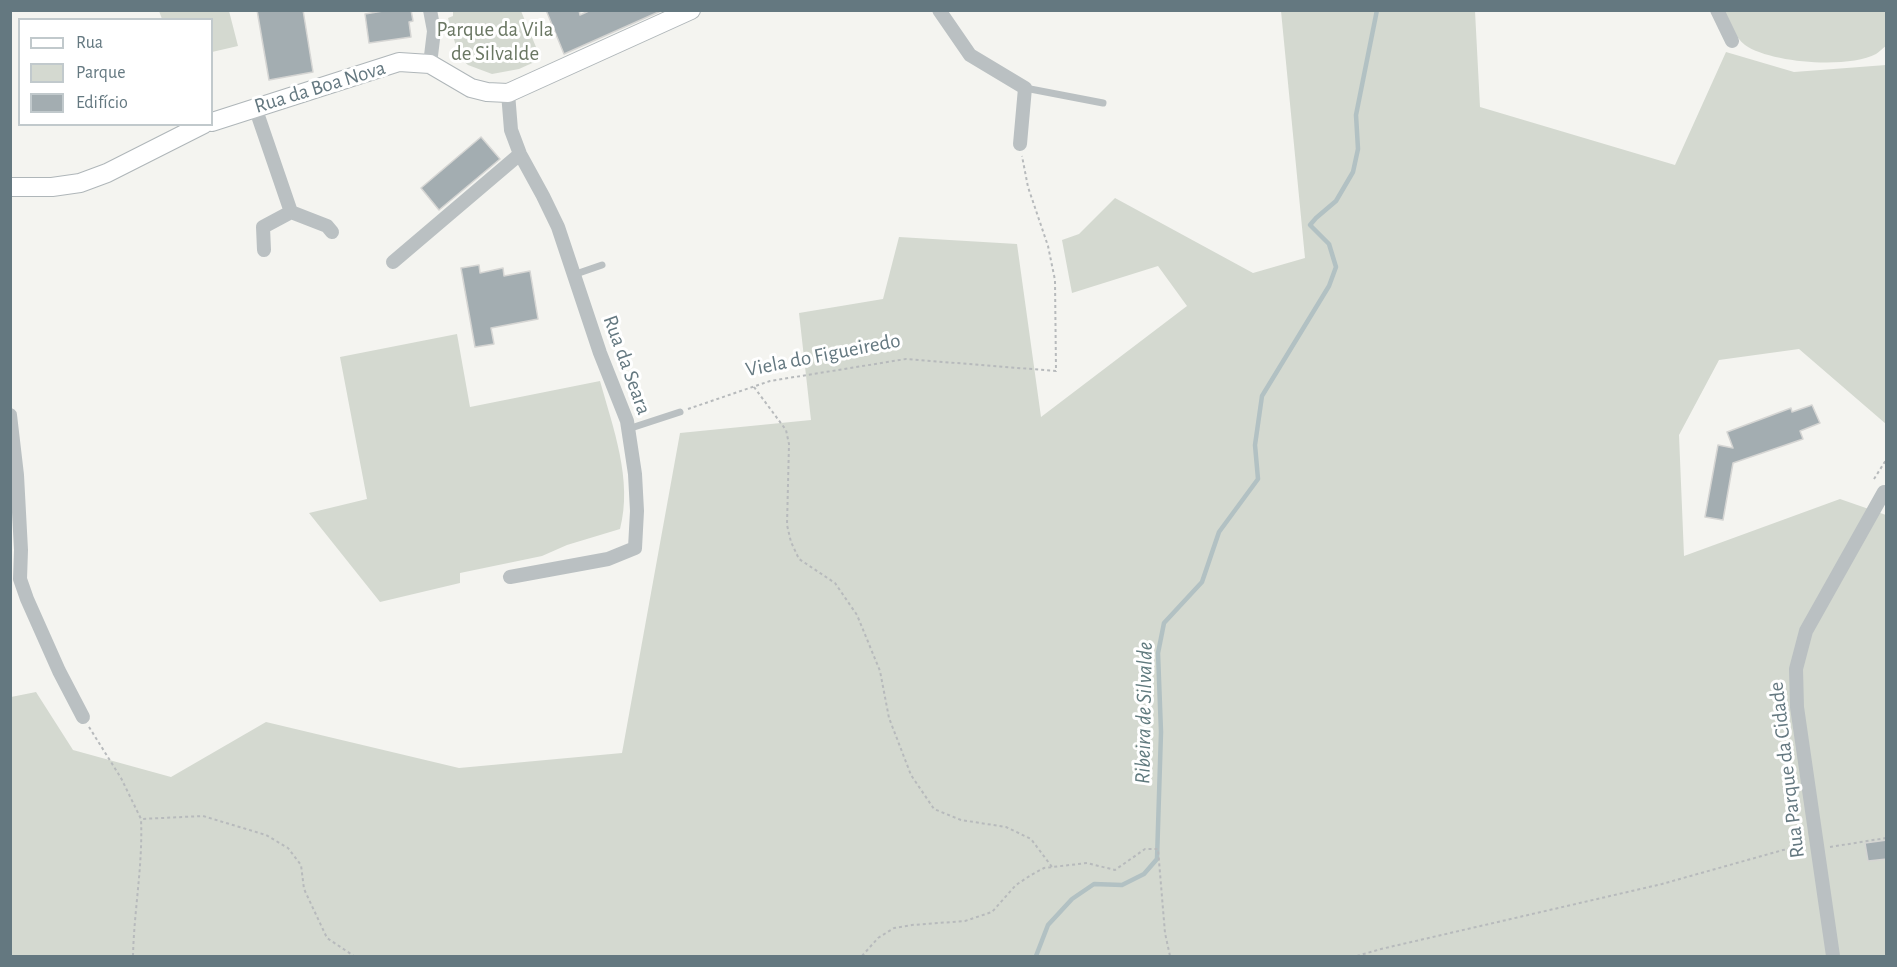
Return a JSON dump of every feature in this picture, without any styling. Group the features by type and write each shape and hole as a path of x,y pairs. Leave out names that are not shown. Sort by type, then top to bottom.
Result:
{"main road":[{"path":"430,64 471,88 487,92 508,93 691,10"},
{"name":"Rua da Boa Nova","path":"213,122 399,62 430,64"},
{"path":"10,187 52,187 80,183 107,173 200,126"}],"street":[{"path":"430,10 434,31 430,64"},
{"path":"939,10 970,55 1025,88 1020,144"},
{"path":"1717,10 1732,41"},
{"name":"Rua da Seara","path":"508,93 511,130 520,154 558,227 628,429 635,474 637,511 635,548 608,559 510,578"},
{"path":"255,107 291,212"},
{"path":"393,262 520,154"},
{"path":"264,250 263,227 291,212 327,226 332,232"},
{"path":"10,415 19,507 20,579 31,610 83,717"},
{"name":"Rua Parque da Cidade","path":"1833,957 1797,707 1796,669 1806,631 1884,492"}],"lane":[{"path":"1025,88 1103,103"},
{"path":"573,275 602,265"},
{"path":"628,429 680,412"}],"path":[{"name":"Viela do Figueiredo","path":"680,412 770,381 906,359 1056,370 1055,280 1048,246 1028,187 1020,144"},
{"path":"754,387 786,430 789,444 787,525 790,542 800,559 835,583 857,615 879,671 889,718 911,775 934,809 961,820 1006,827 1031,838 1052,867"},
{"path":"1874,479 1887,460"},
{"path":"83,717 121,778 141,819 142,848 133,932 133,957"},
{"path":"141,819 203,816 266,835 288,848 301,865 304,889 327,938 354,957"},
{"path":"1357,957 1381,949 1662,884 1783,850 1816,844 1826,847 1887,838"},
{"path":"862,957 878,938 894,928 965,921 984,916 992,912 1016,885 1030,874 1052,867 1087,863 1115,870 1145,849 1158,849 1165,933 1170,957"}],"green space":[{"path":"159,11 229,11 238,46 213,52 213,18 162,18"},
{"name":"Parque da Vila de Silvalde","path":"453,11 521,11 541,59 519,69 492,74 468,65 459,57 448,18 453,16"},
{"path":"1281,11 1475,11 1480,107 1675,165 1726,52 1794,72 1886,65 1886,424 1799,349 1719,360 1679,435 1684,556 1840,499 1886,515 1886,956 11,956 11,697 36,692 73,750 171,777 266,722 459,768 622,753 680,433 811,420 799,313 883,299 899,237 1017,244 1041,417 1187,306 1158,266 1072,293 1062,240 1079,234 1115,198 1253,273 1305,258"},
{"path":"1722,11 1886,11 1886,46 1876,54 1863,59 1829,62 1790,60 1757,51 1745,45 1735,34"},
{"path":"457,334 470,407 600,381 623,473 623,511 620,529 567,545 542,556 460,573 460,583 380,602 309,513 367,499 340,357"}],"building":[{"path":"257,10 303,10 313,72 269,80"},
{"path":"389,10 411,10 413,21 409,22 411,37 369,43 365,14"},
{"path":"546,10 579,10 580,15 591,10 663,10 564,54"},
{"path":"481,137 500,159 439,210 421,188"},
{"path":"479,265 480,273 503,268 504,276 530,271 538,319 491,328 494,344 475,347 461,268"},
{"path":"1812,405 1820,423 1800,431 1803,439 1733,463 1723,520 1705,517 1718,445 1733,448 1727,432 1791,408 1792,412"},
{"path":"1887,840 1887,859 1868,861 1865,843"}],"waterway":[{"name":"Ribeira de Silvalde","path":"1036,956 1048,925 1072,899 1094,884 1122,885 1144,874 1157,859 1161,732 1158,653 1164,623 1202,582 1219,532 1258,479 1255,445 1262,396 1329,286 1336,267 1329,244 1310,225 1336,201 1353,172 1358,149 1356,115 1377,10"}]}
